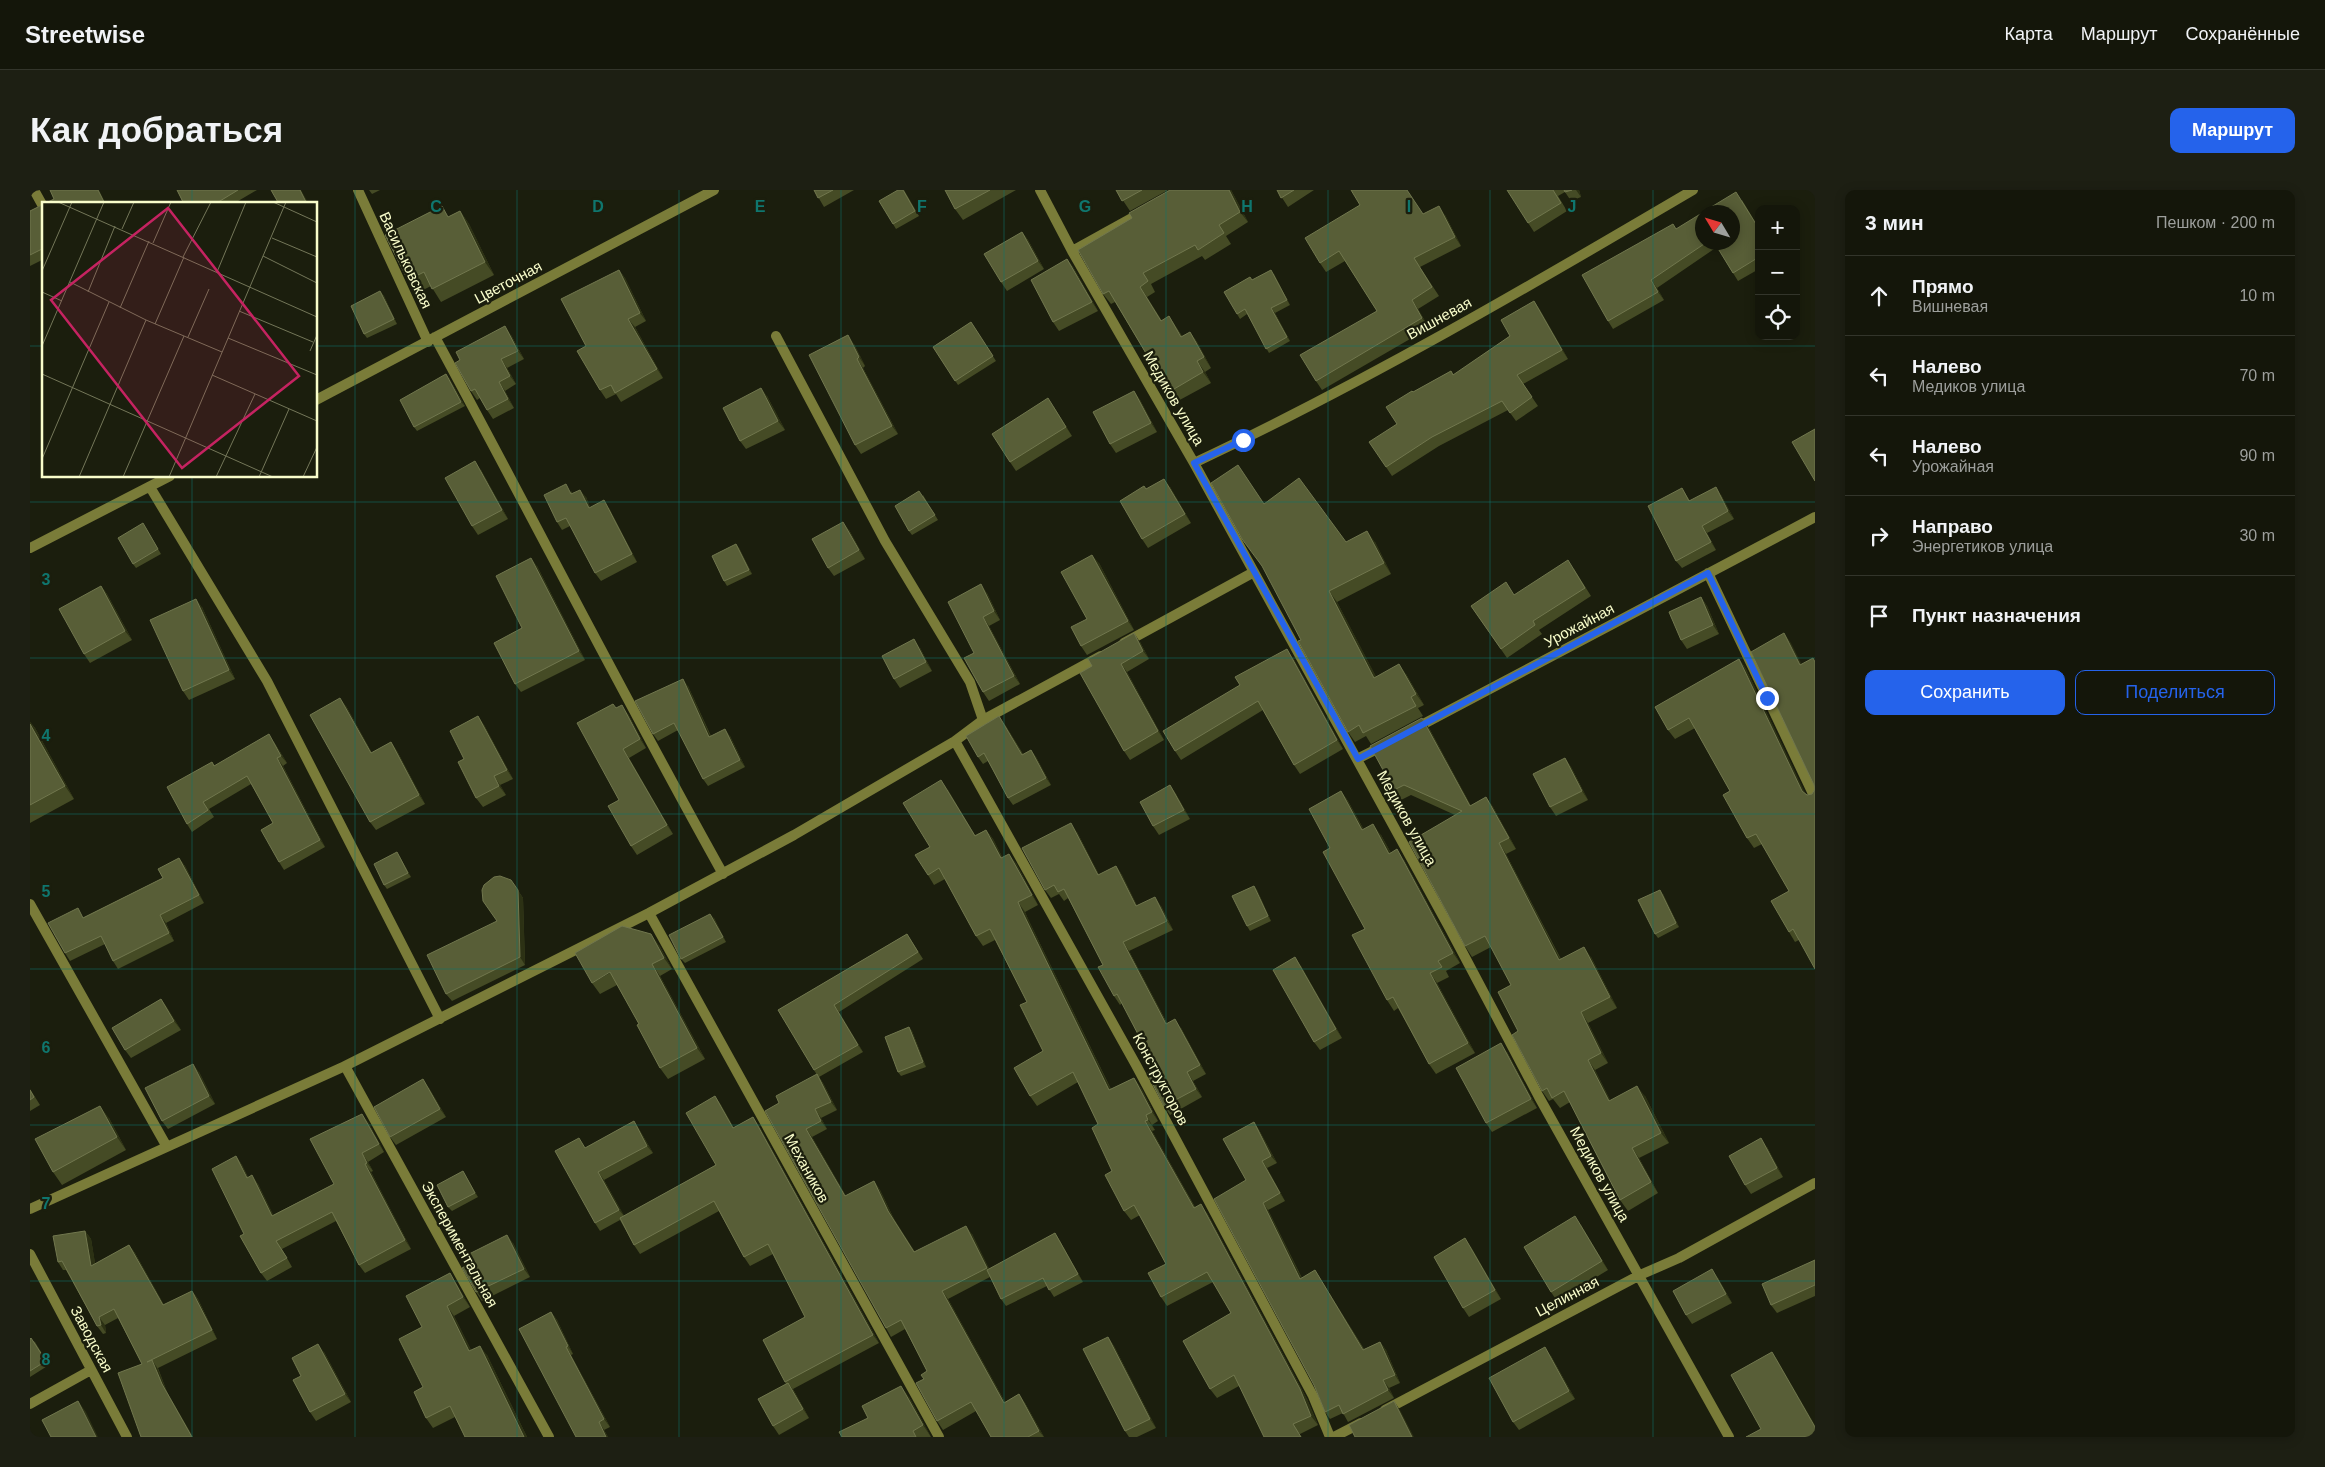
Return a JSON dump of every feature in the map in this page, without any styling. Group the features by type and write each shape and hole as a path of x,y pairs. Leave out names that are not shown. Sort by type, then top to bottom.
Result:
{"street":[{"path":"34,190 42,204"},
{"name":"Васильковская","path":"358,190 432,340 572,591 652,746 723,874"},
{"name":"Цветочная","path":"318,399 432,340 703,193 714,190"},
{"name":"Медиков улица","path":"1040,190 1072,251 1194,463 1358,759 1539,1097 1729,1437"},
{"name":"Вишневая","path":"1194,463 1275,425 1367,376 1552,273 1693,190"},
{"path":"1072,251 1148,209"},
{"path":"776,336 885,541 970,682 983,720"},
{"path":"30,548 167,478"},
{"path":"150,488 267,681 440,1019"},
{"name":"Урожайная","path":"1358,759 1815,517"},
{"path":"30,1209 345,1066 649,913 794,836 955,741 983,720 1254,572"},
{"path":"1708,573 1815,798"},
{"name":"Конструкторов","path":"955,741 1136,1065 1313,1396 1332,1437"},
{"path":"30,904 167,1147"},
{"name":"Механиков","path":"649,913 939,1437"},
{"name":"Экспериментальная","path":"345,1066 549,1437"},
{"name":"Целинная","path":"1332,1437 1640,1275 1679,1258 1815,1183"},
{"name":"Заводская","path":"30,1254 127,1437"},
{"path":"30,1404 91,1370"}],"building":[{"path":"50,190 98,190 104,202 48,202 54,199"},
{"path":"177,190 238,190 218,202 183,202"},
{"path":"271,190 300,190 306,202 278,202"},
{"path":"814,190 833,190 818,198"},
{"path":"898,190 903,190 915,211 893,224 879,201"},
{"path":"945,190 990,190 955,209"},
{"path":"1116,190 1142,190 1122,201"},
{"path":"1170,190 1229,190 1240,212 1219,225 1224,233 1198,250 1195,245 1143,273 1148,281 1140,287 1161,321 1169,316 1181,337 1190,332 1204,357 1197,361 1203,372 1169,392 1109,291 1103,294 1078,250 1132,218 1129,213"},
{"path":"1277,190 1294,190 1281,198"},
{"path":"1351,190 1407,190 1423,214 1439,206 1455,237 1414,258 1432,287 1412,300 1422,318 1316,381 1300,355 1377,311 1339,251 1320,263 1305,238 1360,205"},
{"path":"1507,190 1553,190 1561,203 1528,223"},
{"path":"1736,192 1755,223 1755,259 1733,273 1719,250 1740,250 1740,205 1715,205"},
{"path":"42,205 42,249 30,255 30,211"},
{"path":"442,206 448,217 460,211 485,262 432,289 424,272 408,280 385,235"},
{"path":"1695,217 1695,250 1651,280 1658,292 1608,321 1582,275 1673,224 1676,229"},
{"path":"1022,232 1038,261 1001,282 984,254"},
{"path":"1067,259 1092,302 1053,322 1031,280"},
{"path":"619,270 640,313 628,319 657,369 615,393 611,385 600,390 577,351 586,346 561,299"},
{"path":"1271,270 1287,300 1271,308 1287,337 1266,349 1245,309 1237,314 1224,292 1250,277 1252,280"},
{"path":"380,291 394,319 364,334 351,306"},
{"path":"1534,301 1562,350 1517,375 1532,397 1510,413 1502,401 1432,437 1386,467 1369,442 1397,424 1386,407 1451,371 1453,375 1510,336 1501,320"},
{"path":"971,322 993,356 955,381 933,347"},
{"path":"505,326 518,351 501,359 510,376 499,382 508,399 487,410 475,389 471,391 455,363 460,360 456,352"},
{"path":"848,335 859,357 857,359 892,426 855,445 809,355"},
{"path":"446,374 461,402 414,427 400,400"},
{"path":"761,388 778,421 740,441 723,408"},
{"path":"1134,391 1151,423 1110,444 1093,412"},
{"path":"1048,398 1066,427 1010,462 992,434"},
{"path":"1815,429 1815,481 1792,442"},
{"path":"475,461 502,510 472,526 445,478"},
{"path":"1238,465 1264,504 1299,478 1346,542 1367,531 1384,563 1329,591 1374,678 1399,664 1416,694 1411,697 1416,706 1363,733 1359,725 1348,732 1298,641 1301,640 1262,566 1242,539 1211,483"},
{"path":"1164,479 1185,514 1142,539 1120,501 1144,486 1146,489"},
{"path":"566,484 571,494 580,490 589,508 604,500 632,554 595,573 566,518 557,522 544,495"},
{"path":"1716,487 1728,511 1702,526 1711,542 1676,561 1648,506 1682,488 1689,501"},
{"path":"919,491 935,515 909,531 895,506"},
{"path":"843,522 859,550 828,568 812,539"},
{"path":"143,523 158,549 133,564 118,538"},
{"path":"736,544 749,570 724,581 712,556"},
{"path":"1092,555 1128,621 1081,646 1071,627 1087,619 1061,572"},
{"path":"531,558 579,651 515,684 494,643 522,628 496,576"},
{"path":"1568,560 1585,588 1533,621 1535,625 1501,649 1471,606 1506,582 1514,595"},
{"path":"981,584 994,611 983,617 1014,676 983,692 964,658 974,653 948,602"},
{"path":"101,586 125,631 84,654 59,609"},
{"path":"1701,597 1713,625 1681,640 1669,612"},
{"path":"196,599 229,670 183,691 150,620"},
{"path":"1134,633 1143,651 1121,664 1158,731 1124,751 1080,673 1092,666 1088,659"},
{"path":"1784,633 1800,665 1813,658 1815,662 1815,789 1751,652"},
{"path":"914,639 926,662 894,679 882,656"},
{"path":"1287,649 1337,740 1294,765 1258,701 1175,751 1163,731 1240,685 1235,677"},
{"path":"1739,659 1802,791 1807,795 1812,794 1815,789 1815,969 1793,929 1789,932 1771,901 1789,891 1756,834 1747,838 1723,795 1730,791 1689,718 1668,730 1655,707"},
{"path":"683,679 709,737 725,729 740,760 703,779 674,723 653,734 635,701"},
{"path":"340,698 371,753 391,742 419,795 370,822 310,715"},
{"path":"613,704 616,708 622,705 640,739 623,749 667,825 631,846 608,806 619,800 577,723"},
{"path":"478,716 507,770 494,776 499,786 476,798 458,762 464,759 450,731"},
{"path":"999,716 1022,755 1031,750 1046,778 1008,798 984,753 978,757 966,736"},
{"path":"1422,718 1470,806 1486,797 1509,838 1499,843 1559,960 1584,947 1610,997 1581,1012 1601,1053 1588,1060 1609,1101 1637,1086 1661,1133 1632,1148 1651,1182 1620,1200 1564,1091 1552,1098 1547,1088 1542,1091 1512,1035 1518,1031 1498,992 1511,985 1485,936 1465,946 1409,842 1462,811 1404,785 1394,790 1370,746"},
{"path":"30,724 65,786 30,805"},
{"path":"269,734 281,756 277,758 320,840 279,862 261,830 273,823 247,776 203,802 208,810 187,824 167,787 212,762 214,766"},
{"path":"1565,758 1582,791 1550,807 1533,774"},
{"path":"941,780 975,836 986,830 1001,858 1009,854 1032,895 1018,902 1109,1090 1134,1078 1152,1112 1146,1115 1148,1120 1145,1121 1194,1208 1201,1204 1300,1389 1311,1416 1293,1424 1301,1437 1264,1437 1234,1375 1210,1389 1183,1341 1231,1313 1207,1272 1161,1297 1148,1273 1166,1264 1134,1205 1124,1211 1105,1175 1112,1171 1092,1128 1098,1124 1073,1072 1030,1096 1014,1068 1043,1051 1020,1005 1027,1002 990,929 976,936 939,868 928,875 915,855 930,847 903,803"},
{"path":"1170,785 1184,810 1153,826 1140,802"},
{"path":"1341,791 1362,830 1373,824 1389,854 1397,849 1453,953 1438,961 1442,967 1430,973 1468,1043 1429,1064 1393,997 1387,1000 1352,935 1365,929 1323,852 1330,848 1309,809"},
{"path":"1071,823 1098,875 1116,866 1136,906 1155,897 1167,921 1123,942 1166,1024 1175,1019 1200,1065 1187,1072 1196,1089 1164,1106 1147,1073 1153,1070 1137,1039 1140,1038 1117,994 1114,996 1098,967 1103,965 1064,889 1058,892 1054,885 1045,890 1022,848"},
{"path":"397,852 408,873 384,885 374,864"},
{"path":"179,858 199,895 160,915 169,933 113,961 101,936 65,953 48,923 78,908 83,918 163,878 158,869"},
{"path":"500,876 511,880 518,890 520,957 446,994 427,955 497,921 483,901 482,890 484,885 494,877"},
{"path":"1254,886 1268,916 1247,926 1232,896"},
{"path":"1660,890 1676,923 1655,934 1638,900"},
{"path":"710,914 723,937 681,959 669,935"},
{"path":"622,926 651,934 664,958 652,964 697,1048 660,1068 637,1025 639,1024 610,972 592,983 575,953"},
{"path":"907,934 918,952 834,1005 858,1045 814,1070 778,1010"},
{"path":"1295,957 1336,1029 1314,1042 1273,970"},
{"path":"161,999 174,1021 125,1050 112,1028"},
{"path":"909,1027 923,1062 898,1072 885,1037"},
{"path":"1501,1043 1531,1099 1486,1123 1456,1068"},
{"path":"193,1064 209,1096 162,1121 145,1088"},
{"path":"817,1074 831,1102 815,1109 821,1121 806,1129 845,1196 874,1181 888,1211 914,1252 966,1226 987,1268 942,1291 1004,1403 1019,1394 1039,1431 1028,1437 991,1437 971,1402 937,1421 916,1383 924,1379 921,1375 927,1371 901,1320 886,1328 765,1111 779,1103 776,1096"},
{"path":"423,1079 440,1109 390,1137 374,1107"},
{"path":"30,1090 34,1097 30,1100"},
{"path":"715,1096 733,1128 753,1117 873,1335 785,1382 763,1340 805,1317 768,1244 744,1257 714,1201 634,1245 620,1218 716,1165 686,1113"},
{"path":"100,1106 117,1137 53,1172 35,1139"},
{"path":"362,1114 379,1144 362,1153 367,1163 365,1164 405,1240 359,1265 332,1212 276,1241 287,1258 261,1273 240,1236 244,1234 212,1169 236,1156 247,1178 252,1175 272,1216 334,1184 310,1139"},
{"path":"634,1121 647,1146 598,1172 619,1210 595,1223 555,1151 579,1138 585,1148"},
{"path":"1254,1122 1271,1156 1262,1161 1280,1193 1263,1203 1300,1279 1315,1270 1363,1350 1380,1342 1395,1375 1383,1380 1388,1390 1343,1414 1339,1405 1325,1412 1314,1385 1214,1199 1246,1180 1223,1139"},
{"path":"1761,1138 1777,1168 1745,1185 1729,1156"},
{"path":"463,1171 475,1193 448,1207 437,1185"},
{"path":"1575,1216 1602,1261 1551,1292 1524,1247"},
{"path":"85,1231 91,1266 129,1245 163,1305 192,1291 212,1330 147,1362 152,1360 162,1384 192,1437 141,1437 118,1373 142,1364 114,1309 99,1317 101,1325 97,1326 62,1261 58,1262 53,1236"},
{"path":"1055,1233 1078,1274 1049,1290 1043,1278 1001,1299 987,1270"},
{"path":"507,1235 524,1269 476,1292 462,1268 473,1262 469,1254"},
{"path":"1465,1238 1495,1290 1463,1308 1434,1257"},
{"path":"1815,1260 1815,1285 1771,1305 1762,1284"},
{"path":"1712,1269 1726,1294 1686,1315 1673,1291"},
{"path":"450,1273 463,1297 447,1306 469,1351 480,1346 524,1437 465,1437 450,1406 426,1418 414,1392 423,1387 399,1339 422,1327 406,1296"},
{"path":"551,1312 568,1346 566,1347 604,1419 599,1422 606,1437 576,1437 519,1329"},
{"path":"1108,1337 1150,1419 1125,1431 1083,1349"},
{"path":"30,1339 46,1361 30,1371"},
{"path":"318,1344 345,1394 310,1412 293,1380 301,1376 292,1358"},
{"path":"1545,1347 1569,1391 1513,1422 1489,1378"},
{"path":"1772,1352 1815,1427 1815,1437 1746,1437 1761,1429 1731,1375"},
{"path":"788,1383 803,1409 773,1426 758,1399"},
{"path":"901,1386 923,1425 913,1431 916,1437 842,1437 839,1432 868,1418 862,1406"},
{"path":"78,1401 96,1437 51,1437 42,1420"},
{"path":"1394,1401 1412,1437 1355,1437 1349,1425"}],"route":[{"path":"1243,440 1194,463 1358,759 1708,573 1767,698"}]}
